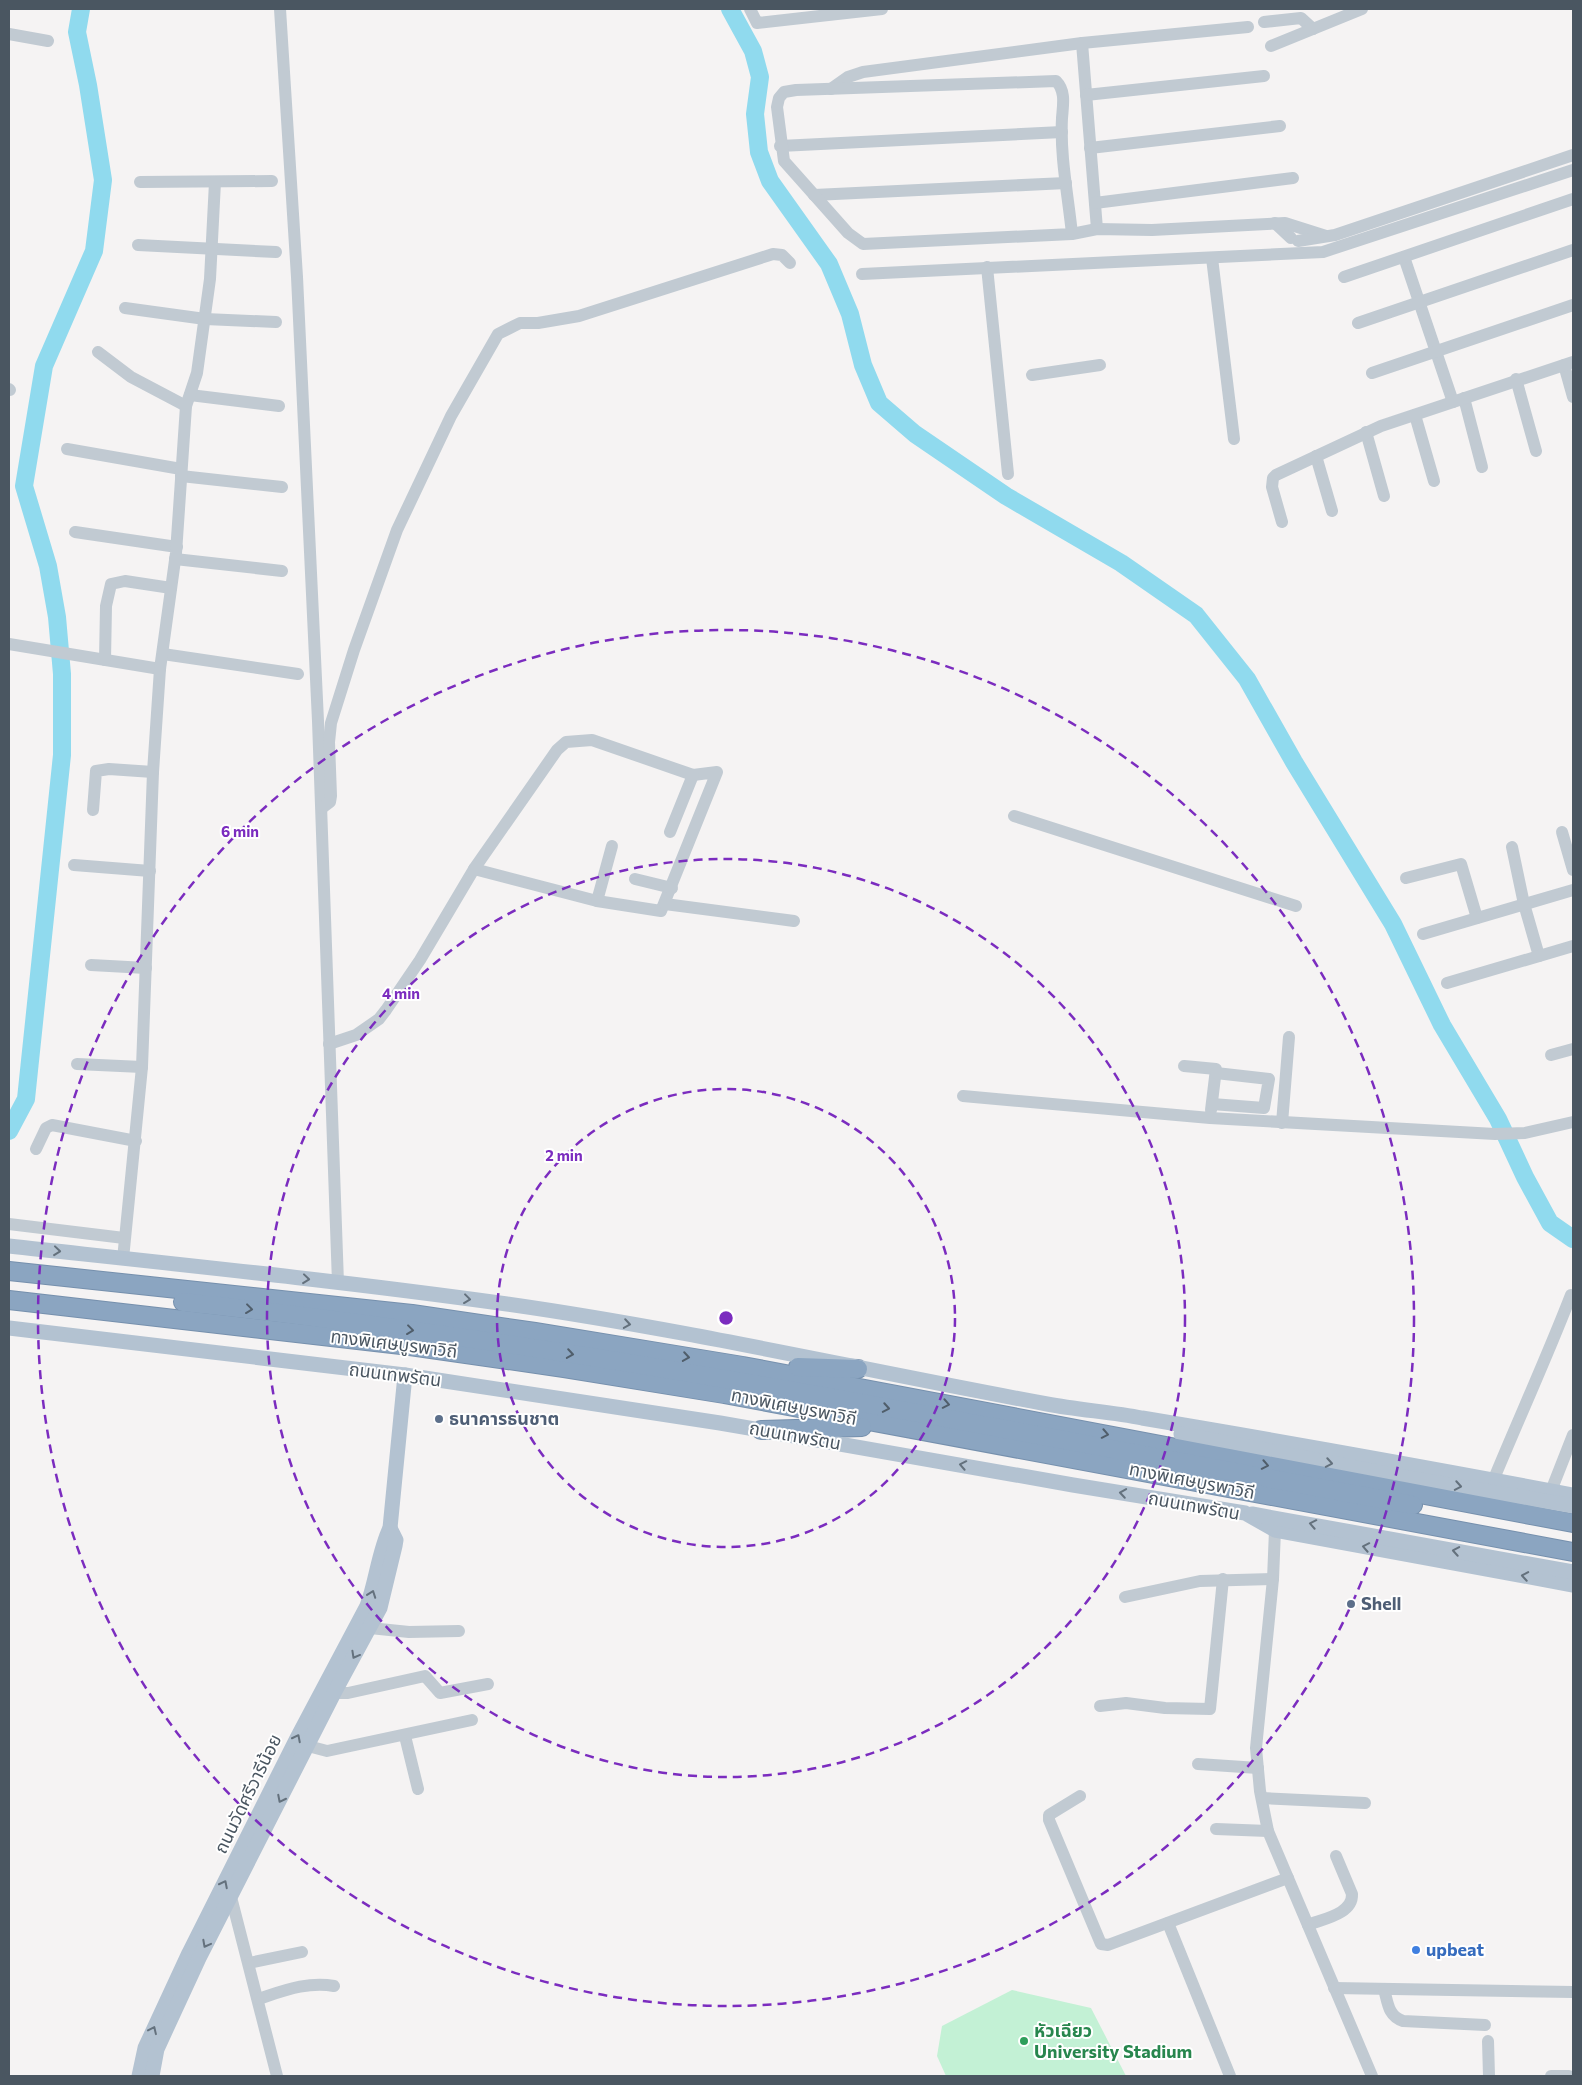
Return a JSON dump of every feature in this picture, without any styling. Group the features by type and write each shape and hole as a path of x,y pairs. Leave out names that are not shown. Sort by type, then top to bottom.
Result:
{"highway":[{"path":"9,1271 412,1314 743,1366 1573,1523"},
{"name":"ทางพิเศษบูรพาวิถี","path":"9,1283 225,1306 420,1331 725,1378 1573,1535"},
{"name":"ทางพิเศษบูรพาวิถี","path":"9,1300 410,1346 574,1369 724,1394 1573,1552"},
{"name":"ถนนเทพรัตน","path":"9,1306 409,1353 868,1427 1573,1558"},
{"path":"743,1366 858,1369"},
{"path":"761,1430 868,1427"}],"main road":[{"path":"9,1246 508,1304 780,1351 858,1369 1059,1406 1137,1417 1573,1495"},
{"name":"ถนนเทพรัตน","path":"9,1328 405,1375 761,1430 1073,1486 1245,1513 1275,1530 1573,1585"},
{"name":"ถนนวัดศรีวารีน้อย","path":"139,2076 144,2048 188,1953 297,1738 367,1606 375,1584 384,1539 390,1528 405,1375"},
{"path":"1059,1406 1216,1442 1573,1506"},
{"path":"1245,1513 1280,1517 1573,1572"},
{"name":"ถนนวัดศรีวารีน้อย","path":"152,2076 157,2049 199,1958 334,1693 380,1608 396,1540 390,1528"}],"street":[{"path":"280,9 297,277 322,808 338,1283"},
{"path":"750,9 756,23 882,9"},
{"path":"1271,46 1362,9"},
{"path":"1264,22 1301,14 1314,29"},
{"path":"831,89 848,77 863,72 1082,43 1248,28"},
{"path":"9,34 48,41"},
{"path":"1082,43 1097,229"},
{"path":"1086,95 1264,76"},
{"path":"1072,234 1062,132 1063,95 1060,85 1056,81 831,89 784,92 779,98 777,107 780,146 784,161 854,240 863,244 1072,234 1097,229 1152,230 1275,223 1298,225 1326,236"},
{"path":"1090,148 1280,126"},
{"path":"780,146 1062,132"},
{"path":"1275,223 1295,239 1335,235 1573,154"},
{"path":"862,274 1332,251 1573,170"},
{"path":"1095,203 1293,178"},
{"path":"140,182 272,181"},
{"path":"123,1259 142,1068 153,772 160,669 176,553 188,401 197,373 205,319 212,248 215,182"},
{"path":"814,195 1066,182"},
{"path":"1344,276 1573,199"},
{"path":"138,245 276,252"},
{"path":"1358,323 1573,250"},
{"path":"322,808 330,802 331,796 329,742 331,722 378,578 397,530 451,416 498,334 520,323 538,323 579,316 773,254 782,255 790,263"},
{"path":"1404,257 1436,352 1458,400 1482,467"},
{"path":"1212,258 1234,439"},
{"path":"987,267 1008,474"},
{"path":"1372,373 1573,305"},
{"path":"125,308 205,319 276,322"},
{"path":"98,352 131,377 188,401 279,406"},
{"path":"1282,522 1272,487 1273,478 1366,432 1516,379 1569,363 1573,397"},
{"path":"1032,375 1100,365"},
{"path":"1516,379 1536,452"},
{"path":"1415,415 1434,481"},
{"path":"1366,432 1384,496"},
{"path":"67,449 181,472 282,487"},
{"path":"1316,456 1332,511"},
{"path":"75,532 176,553 282,571"},
{"path":"105,660 106,606 110,584 125,581 171,588"},
{"path":"9,644 160,669"},
{"path":"163,654 298,674"},
{"path":"329,1044 356,1035 378,1019 386,1010 420,960 474,869 557,750 566,742 592,740 693,775 717,772 672,888 661,911 656,912 596,901 474,869"},
{"path":"93,810 96,771 110,769 153,772"},
{"path":"670,832 693,775"},
{"path":"1014,816 1296,906"},
{"path":"1562,832 1573,870"},
{"path":"596,901 612,846"},
{"path":"1512,847 1524,904 1539,956"},
{"path":"74,864 150,870"},
{"path":"1406,878 1462,864 1477,918"},
{"path":"635,879 672,888"},
{"path":"1423,934 1573,890"},
{"path":"665,904 794,921"},
{"path":"1447,983 1573,946"},
{"path":"91,965 146,968"},
{"path":"1282,1123 1288,1037"},
{"path":"1551,1055 1573,1049"},
{"path":"77,1064 142,1068"},
{"path":"1184,1066 1216,1069 1210,1118"},
{"path":"1212,1104 1264,1108 1269,1078 1216,1073"},
{"path":"963,1096 1210,1118 1495,1134 1524,1132 1573,1122"},
{"path":"36,1149 46,1128 52,1125 136,1140"},
{"path":"9,1224 124,1238"},
{"path":"1493,1481 1525,1403 1550,1350 1571,1294"},
{"path":"1551,1491 1573,1435"},
{"path":"1275,1530 1273,1579 1256,1748 1262,1798 1268,1831 1372,2076"},
{"path":"1125,1597 1184,1584 1224,1579 1273,1579"},
{"path":"1100,1706 1126,1703 1170,1708 1210,1708 1212,1706 1224,1579"},
{"path":"370,1628 409,1632 459,1630"},
{"path":"334,1693 348,1693 425,1676 440,1693 488,1684"},
{"path":"308,1746 327,1751 405,1736 472,1720"},
{"path":"405,1736 418,1790"},
{"path":"1198,1764 1258,1768"},
{"path":"1080,1796 1049,1815 1049,1820 1098,1941 1101,1944 1108,1945 1288,1878"},
{"path":"1262,1798 1365,1803"},
{"path":"1216,1828 1268,1831"},
{"path":"1308,1925 1335,1915 1350,1906 1352,1894 1336,1856"},
{"path":"231,1897 277,2076"},
{"path":"1168,1923 1230,2076"},
{"path":"249,1962 302,1952"},
{"path":"258,1999 300,1986 320,1983 334,1986"},
{"path":"1334,1988 1573,1992"},
{"path":"1384,1989 1390,2012 1396,2019 1403,2022 1485,2025"},
{"path":"1488,2041 1489,2076"},
{"path":"1551,2076 1569,2076"}],"green space":[{"name":"หัวเฉียว University Stadium","path":"1012,1990 1091,2008 1126,2076 946,2076 937,2056 942,2026"}],"waterway":[{"path":"9,1131 26,1099 62,755 62,674 57,617 48,566 24,486 44,366 94,251 103,180 88,85 77,32 81,9"},
{"path":"730,9 753,51 760,77 755,114 759,152 770,181 829,264 850,314 863,365 879,403 915,434 1006,496 1121,563 1196,615 1247,679 1294,762 1393,924 1442,1025 1498,1119 1525,1177 1550,1223 1573,1239"}],"place":[{"name":"ธนาคารธนชาต","path":"439,1419"},
{"name":"Shell","path":"1351,1604"},
{"name":"upbeat","path":"1416,1950"},
{"name":"หัวเฉียว University Stadium","path":"1024,2041"}]}
